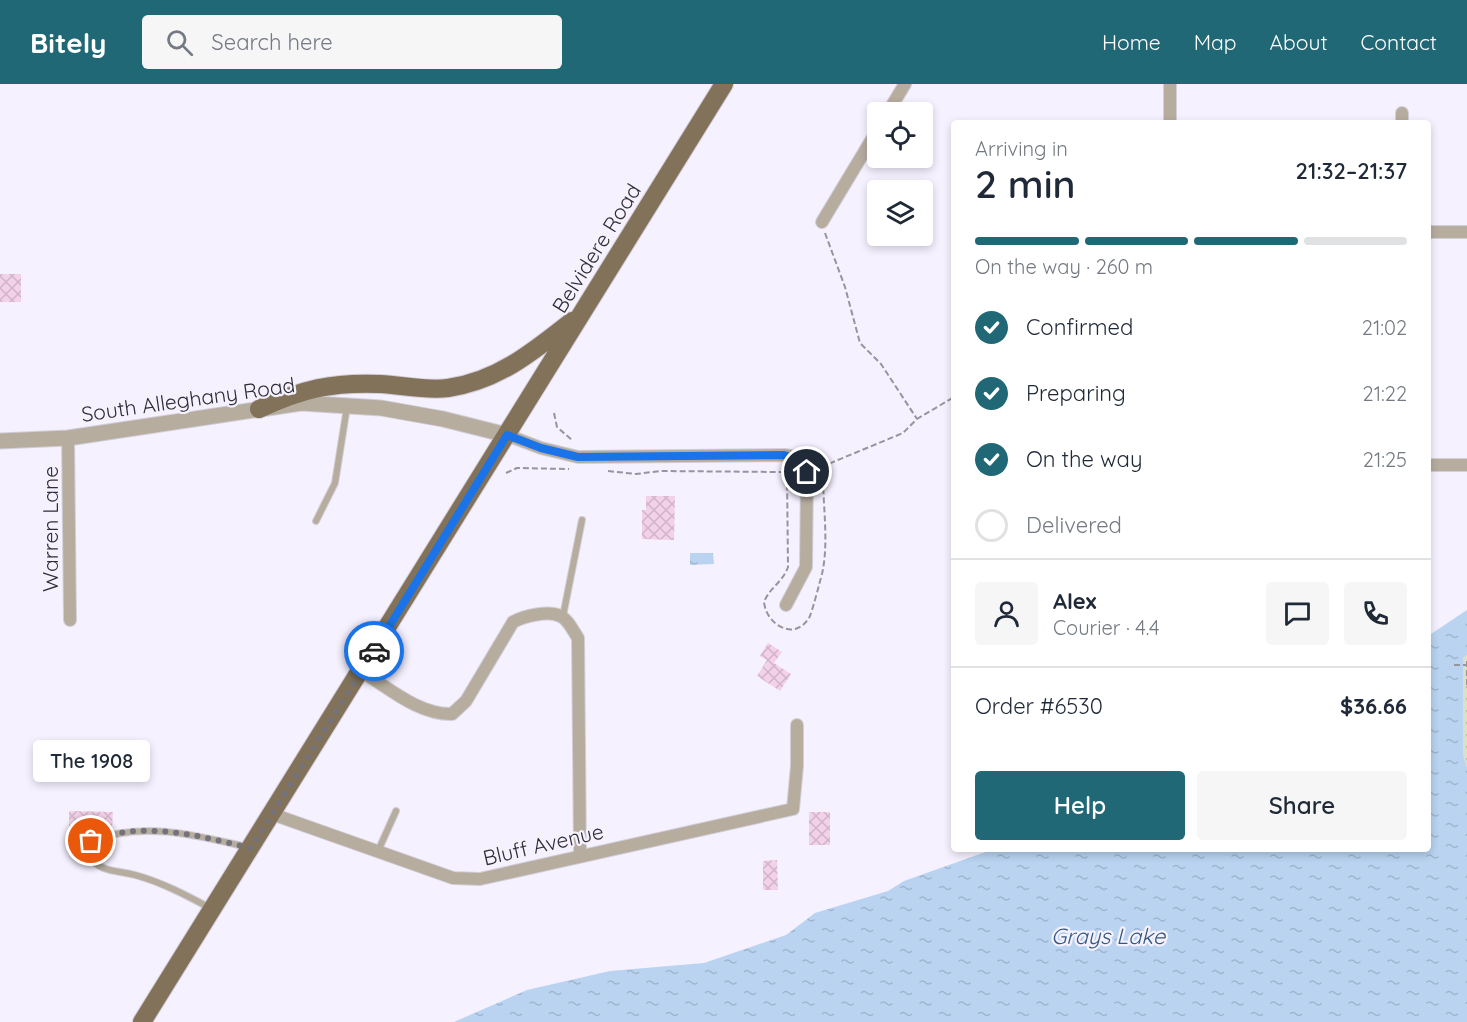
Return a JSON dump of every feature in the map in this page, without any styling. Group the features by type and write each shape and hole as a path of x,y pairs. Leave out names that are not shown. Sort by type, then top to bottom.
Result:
{"main road":[{"name":"Belvidere Road","path":"142,1022 724,84"},
{"path":"259,409 296,392 328,386 379,384 447,388 476,382 515,365 581,315"}],"street":[{"path":"894,102 905,84"},
{"path":"1170,84 1170,120"},
{"path":"822,222 867,147"},
{"path":"1431,232 1467,232"},
{"name":"South Alleghany Road","path":"0,441 68,438 301,403 381,408 433,417 507,435 541,448 578,457 784,455 801,461 807,472"},
{"name":"Warren Lane","path":"68,438 70,620"},
{"path":"1431,467 1467,465"},
{"path":"786,605 806,567 807,472"},
{"path":"361,671 423,709 435,714 452,714 466,701 513,622 523,616 556,614 563,616 578,638 579,652 580,856"},
{"name":"Bluff Avenue","path":"272,814 453,878 480,879 793,809 797,766 797,725"}],"lane":[{"path":"316,521 335,483 347,406"},
{"path":"563,616 582,520"},
{"path":"378,852 396,811"},
{"path":"213,909 178,891 135,875 102,869 91,860 91,841 116,834 175,831 251,848"}],"path":[{"path":"822,222 845,287 860,343 881,364 917,419"},
{"path":"807,472 903,433 917,419 951,399"},
{"path":"554,413 555,423 560,432 574,442 579,442"},
{"path":"607,471 636,474 660,471 781,472 787,476 788,567 783,579 772,588 764,602 768,618 778,627 786,629 800,627 809,618 823,572 822,467 810,454"},
{"path":"506,473 517,468 575,470"},
{"path":"1454,665 1467,663 1467,686"}],"green space":[{"path":"1467,655 1467,767 1463,756 1463,658"}],"water":[{"path":"690,553 713,553 714,564 690,565"},
{"name":"Grays Lake","path":"1467,610 1467,655 1463,658 1463,755 1467,767 1467,1022 454,1022 527,990 610,971 704,963 786,935 815,913 888,891 904,881 986,852 1431,852 1431,634"}],"building":[{"path":"0,274 21,274 21,302 0,302"},
{"path":"646,496 675,496 674,540 642,539 642,510 646,510"},
{"path":"768,643 782,652 774,663 791,674 780,691 757,676 767,660 760,656"},
{"path":"69,811 113,812 112,829 100,833 69,832"},
{"path":"809,812 830,812 830,845 809,845"},
{"path":"777,860 778,890 763,890 763,861"}],"way so far":[{"path":"91,841 106,835 175,831 251,848 374,651"}],"place":[{"name":"The 1908","path":"91,841"}],"route":[{"path":"374,651 507,435 541,448 578,457 784,455 801,461 807,472"}]}
